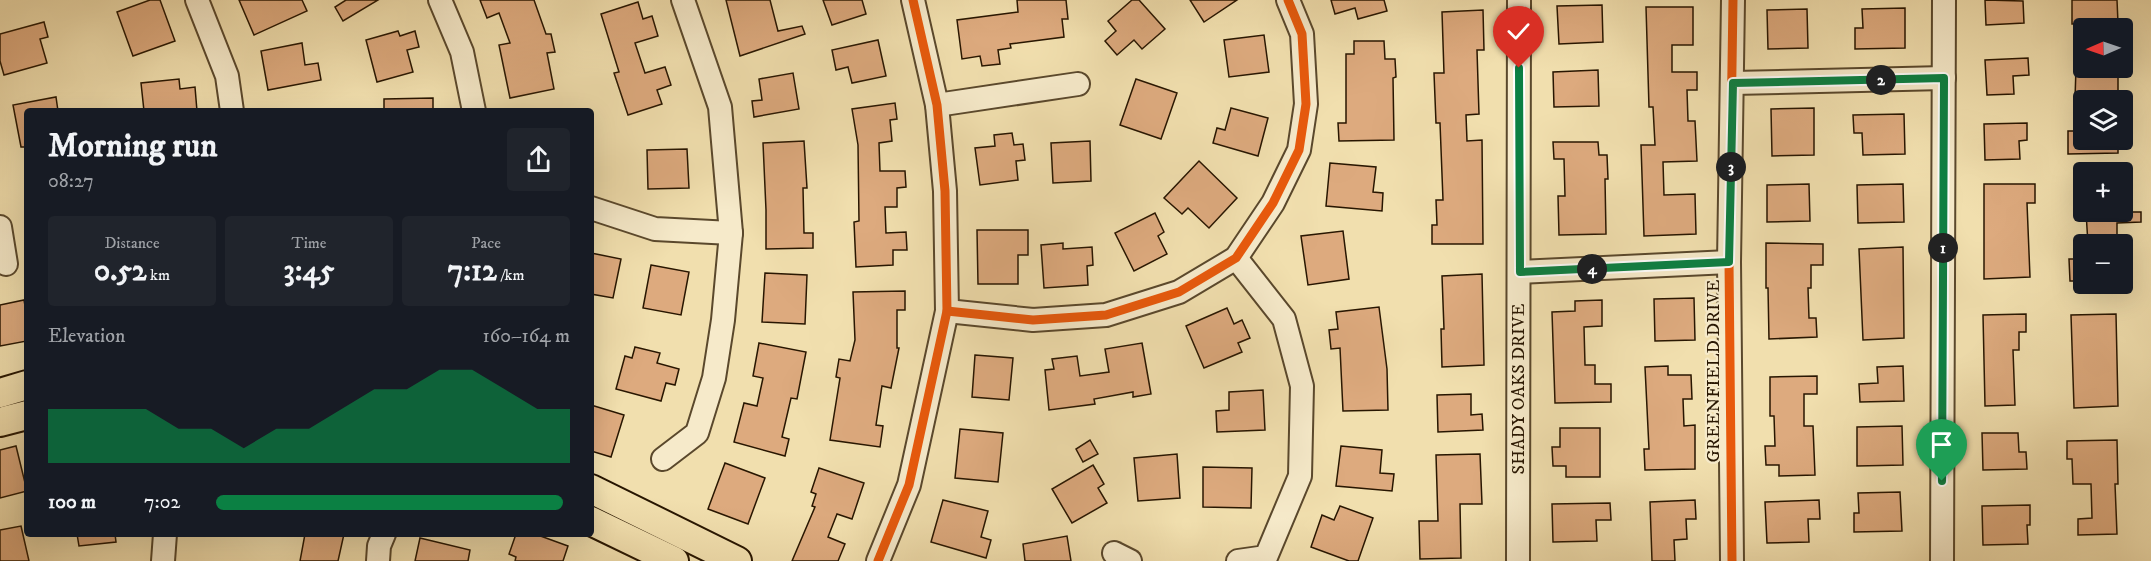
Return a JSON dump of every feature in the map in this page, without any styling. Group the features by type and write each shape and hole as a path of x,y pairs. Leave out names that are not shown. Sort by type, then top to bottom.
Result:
{"main road":[{"path":"0,393 24,386"},
{"path":"0,422 24,415"},
{"path":"594,490 736,561"},
{"path":"594,522 674,561"}],"street":[{"path":"197,0 227,76 232,108"},
{"path":"440,0 462,52 473,108"},
{"path":"663,459 697,433 710,389 723,320 731,233 720,106 683,0"},
{"path":"878,561 909,485 947,310 945,191 937,105 914,0"},
{"path":"947,310 1033,320 1106,315 1179,292 1236,258 1273,203 1299,150 1306,104 1302,34 1288,0"},
{"name":"SHADY OAKS DRIVE","path":"1518,561 1519,0"},
{"name":"GREENFIELD DRIVE","path":"1732,0 1733,83 1729,262 1732,561"},
{"path":"1942,561 1944,0"},
{"path":"1733,83 1944,78"},
{"path":"937,105 1078,84"},
{"path":"594,209 655,229 731,233"},
{"path":"0,227 11,263"},
{"path":"1236,258 1284,319 1302,386 1300,476 1266,557 1238,561"},
{"path":"1520,272 1729,262"},
{"path":"163,561 165,537"},
{"path":"378,561 379,546 383,537"}],"building":[{"path":"150,0 160,0 175,41 133,56 117,12"},
{"path":"239,0 302,0 307,11 254,35"},
{"path":"346,0 378,0 343,21 335,7"},
{"path":"480,0 534,0 546,34 551,34 555,52 547,53 554,89 510,98 499,45 510,43 499,13 487,18"},
{"path":"726,0 770,0 778,31 802,26 805,34 740,56"},
{"path":"823,0 862,0 866,14 832,25"},
{"path":"1017,0 1066,0 1068,19 1062,19 1064,37 1010,44 1011,48 998,50 1000,64 982,66 980,56 962,59 957,20 1018,12"},
{"path":"1132,0 1139,0 1165,29 1142,49 1134,40 1117,55 1105,41 1116,31 1108,21"},
{"path":"1190,0 1237,0 1204,22"},
{"path":"1331,0 1384,0 1387,11 1358,19 1355,8 1335,14"},
{"path":"1985,0 2023,1 2024,23 1986,25"},
{"path":"2072,0 2117,0 2118,18 2073,18 2072,24"},
{"path":"638,2 643,19 652,16 658,36 635,43 645,73 665,67 671,85 657,90 662,104 628,115 614,73 619,72 601,14"},
{"path":"1602,5 1603,42 1559,44 1557,6"},
{"path":"1646,7 1693,7 1693,45 1672,45 1672,72 1697,72 1697,90 1687,90 1688,121 1695,121 1697,161 1663,162 1664,195 1695,194 1696,234 1644,236 1641,145 1655,145 1653,107 1649,107"},
{"path":"1905,8 1905,48 1855,49 1855,28 1863,28 1862,9"},
{"path":"1807,9 1808,48 1768,49 1767,10"},
{"path":"1483,10 1484,50 1477,50 1479,114 1466,115 1467,141 1482,140 1483,244 1432,244 1432,225 1437,225 1436,200 1443,200 1440,123 1436,123 1434,73 1444,73 1442,12"},
{"path":"44,22 48,37 40,39 47,63 4,75 0,61 0,34"},
{"path":"398,31 400,36 415,31 419,47 407,50 413,72 377,82 366,40"},
{"path":"1264,35 1269,72 1229,77 1224,40"},
{"path":"878,40 886,76 852,83 848,67 836,70 832,50"},
{"path":"1354,41 1384,41 1385,59 1395,59 1394,140 1339,141 1338,123 1346,123 1346,54 1354,54"},
{"path":"302,43 305,65 318,63 321,80 268,90 261,51"},
{"path":"2028,58 2029,75 2013,76 2014,94 1987,95 1985,60"},
{"path":"1598,70 1599,106 1554,107 1553,72"},
{"path":"793,73 799,109 754,117 752,101 762,100 759,79"},
{"path":"2076,78 2118,78 2118,90 2075,90"},
{"path":"179,79 180,89 195,87 197,108 144,108 141,83"},
{"path":"1136,79 1177,93 1161,139 1120,125"},
{"path":"56,97 58,108 24,108 24,147 21,147 13,105"},
{"path":"433,98 433,108 384,108 384,99"},
{"path":"895,103 897,119 890,120 892,141 879,143 880,171 905,171 906,187 897,188 897,207 885,207 886,233 906,232 907,250 893,250 893,265 856,267 854,222 859,221 858,145 852,109"},
{"path":"1231,108 1268,118 1258,156 1213,143 1217,128 1225,130"},
{"path":"1814,108 1814,155 1772,156 1771,109"},
{"path":"1904,114 1905,154 1863,155 1862,133 1854,133 1853,115"},
{"path":"2027,123 2027,140 2019,141 2020,159 1985,160 1984,124"},
{"path":"2068,131 2073,131 2073,150 2118,150 2118,153 2068,154"},
{"path":"1012,133 1014,145 1023,144 1025,160 1016,161 1018,180 980,185 975,148 995,146 994,135"},
{"path":"804,141 807,188 803,188 804,233 813,233 813,248 766,249 763,143"},
{"path":"1090,141 1091,181 1053,183 1051,143"},
{"path":"1553,142 1598,142 1599,155 1607,155 1606,234 1559,235 1558,196 1565,196 1564,159 1554,159"},
{"path":"687,149 689,188 648,189 647,150"},
{"path":"1199,161 1237,198 1209,228 1188,208 1182,214 1164,198"},
{"path":"1330,163 1376,167 1373,192 1383,193 1382,211 1326,206"},
{"path":"1809,184 1810,221 1767,222 1767,185"},
{"path":"1903,184 1904,222 1858,223 1857,185"},
{"path":"1984,184 2035,184 2035,203 2027,203 2030,277 1984,279"},
{"path":"2133,212 2141,212 2141,222 2117,223 2117,234 2087,234 2087,222 2133,222"},
{"path":"1155,213 1164,232 1158,236 1167,254 1134,271 1115,233"},
{"path":"977,230 1028,230 1028,255 1018,255 1018,284 978,284"},
{"path":"1343,231 1349,279 1308,285 1301,236"},
{"path":"1063,243 1063,249 1092,247 1093,265 1087,266 1088,285 1044,288 1041,245"},
{"path":"1766,243 1823,244 1823,265 1811,265 1811,288 1808,288 1809,318 1816,318 1817,337 1769,339"},
{"path":"1903,247 1904,338 1863,340 1859,249"},
{"path":"594,254 621,259 613,298 594,295"},
{"path":"2069,259 2073,259 2073,281 2070,281"},
{"path":"651,265 689,272 681,315 643,308"},
{"path":"765,273 807,275 805,324 762,322"},
{"path":"1482,274 1484,365 1442,367 1441,329 1444,329 1442,276"},
{"path":"905,291 905,310 897,310 897,348 899,348 891,388 882,386 876,425 883,426 880,447 830,440 840,378 836,377 839,359 850,361 855,340 853,292"},
{"path":"1694,298 1695,340 1655,341 1654,299"},
{"path":"24,300 24,342 0,346 0,305"},
{"path":"1602,300 1602,326 1584,327 1585,365 1595,365 1595,384 1611,384 1611,402 1555,403 1552,312 1575,311 1575,301"},
{"path":"1379,307 1387,369 1388,410 1343,411 1340,348 1331,349 1329,330 1338,329 1336,312"},
{"path":"1227,308 1234,324 1242,320 1250,338 1238,343 1242,352 1204,368 1186,326"},
{"path":"2026,314 2026,332 2019,332 2019,350 2013,350 2015,405 1985,406 1983,315"},
{"path":"2116,314 2118,406 2074,408 2071,315"},
{"path":"759,343 806,352 797,399 791,398 782,437 789,439 785,456 734,442 744,403 757,406 763,378 753,376"},
{"path":"1142,343 1151,394 1133,397 1133,392 1094,399 1095,404 1049,410 1045,370 1054,369 1052,359 1077,356 1080,376 1109,372 1105,349"},
{"path":"635,347 660,353 657,363 679,369 675,385 666,383 661,401 616,389 625,356 632,358"},
{"path":"975,355 1013,358 1009,400 972,397"},
{"path":"1668,366 1668,375 1691,375 1692,399 1683,399 1684,426 1695,425 1695,469 1645,470 1644,449 1649,449 1645,367"},
{"path":"1903,366 1904,401 1860,402 1859,384 1878,383 1877,367"},
{"path":"1817,376 1817,394 1804,394 1804,426 1813,426 1815,475 1779,476 1779,465 1766,465 1765,446 1775,446 1774,416 1770,416 1770,377"},
{"path":"1263,390 1265,430 1217,432 1216,411 1229,410 1229,392"},
{"path":"1471,394 1471,415 1482,414 1483,430 1438,432 1437,395"},
{"path":"594,406 624,415 611,457 594,452"},
{"path":"1902,426 1903,465 1857,466 1857,427"},
{"path":"1560,428 1600,428 1600,477 1566,477 1566,466 1553,466 1552,447 1560,447"},
{"path":"960,429 1003,433 998,482 955,478"},
{"path":"1982,433 2018,433 2019,452 2026,452 2027,469 1983,470"},
{"path":"1090,440 1098,454 1083,462 1076,449"},
{"path":"2117,440 2118,484 2115,484 2117,534 2078,535 2078,519 2092,518 2091,484 2073,484 2072,459 2067,459 2067,441"},
{"path":"16,446 24,479 24,492 0,498 0,450"},
{"path":"1341,446 1382,450 1380,473 1394,474 1392,491 1336,486"},
{"path":"1177,454 1180,498 1138,501 1134,458"},
{"path":"1480,454 1482,504 1460,504 1461,558 1420,559 1419,521 1438,521 1436,455"},
{"path":"725,463 765,478 748,524 708,509"},
{"path":"1093,465 1104,484 1098,488 1107,503 1072,523 1052,489"},
{"path":"1203,467 1252,468 1251,508 1203,507"},
{"path":"819,468 864,483 852,519 837,514 828,537 845,544 838,561 792,561 815,507 812,506 816,494 811,492"},
{"path":"1900,492 1902,531 1854,532 1854,513 1859,513 1858,493"},
{"path":"943,500 988,511 981,537 991,540 986,558 931,542"},
{"path":"1695,500 1696,519 1686,519 1687,539 1674,540 1675,561 1652,561 1650,502"},
{"path":"1819,500 1820,519 1808,519 1809,542 1767,543 1765,502"},
{"path":"1610,503 1611,520 1596,520 1597,541 1553,542 1552,504"},
{"path":"2030,505 2030,525 2027,525 2028,544 1983,545 1982,506"},
{"path":"1340,506 1373,518 1358,561 1349,561 1311,547 1322,515 1334,520"},
{"path":"21,526 29,561 0,561 0,530"},
{"path":"1067,536 1071,561 1025,561 1023,544"},
{"path":"78,537 115,537 116,542 79,546"},
{"path":"304,537 343,537 338,561 300,561"},
{"path":"515,537 543,537 568,546 563,561 515,561 516,557 509,554"},
{"path":"420,538 470,550 468,561 415,561"}],"cycle path":[{"path":"878,561 909,485 947,311 945,191 937,105 913,0"},
{"path":"947,311 1033,320 1106,315 1179,292 1236,258 1273,203 1299,150 1306,104 1302,34 1288,0"},
{"path":"1732,561 1729,262 1733,0"}],"route":[{"path":"1519,68 1520,272 1729,262 1733,83 1944,78 1942,481"}]}
